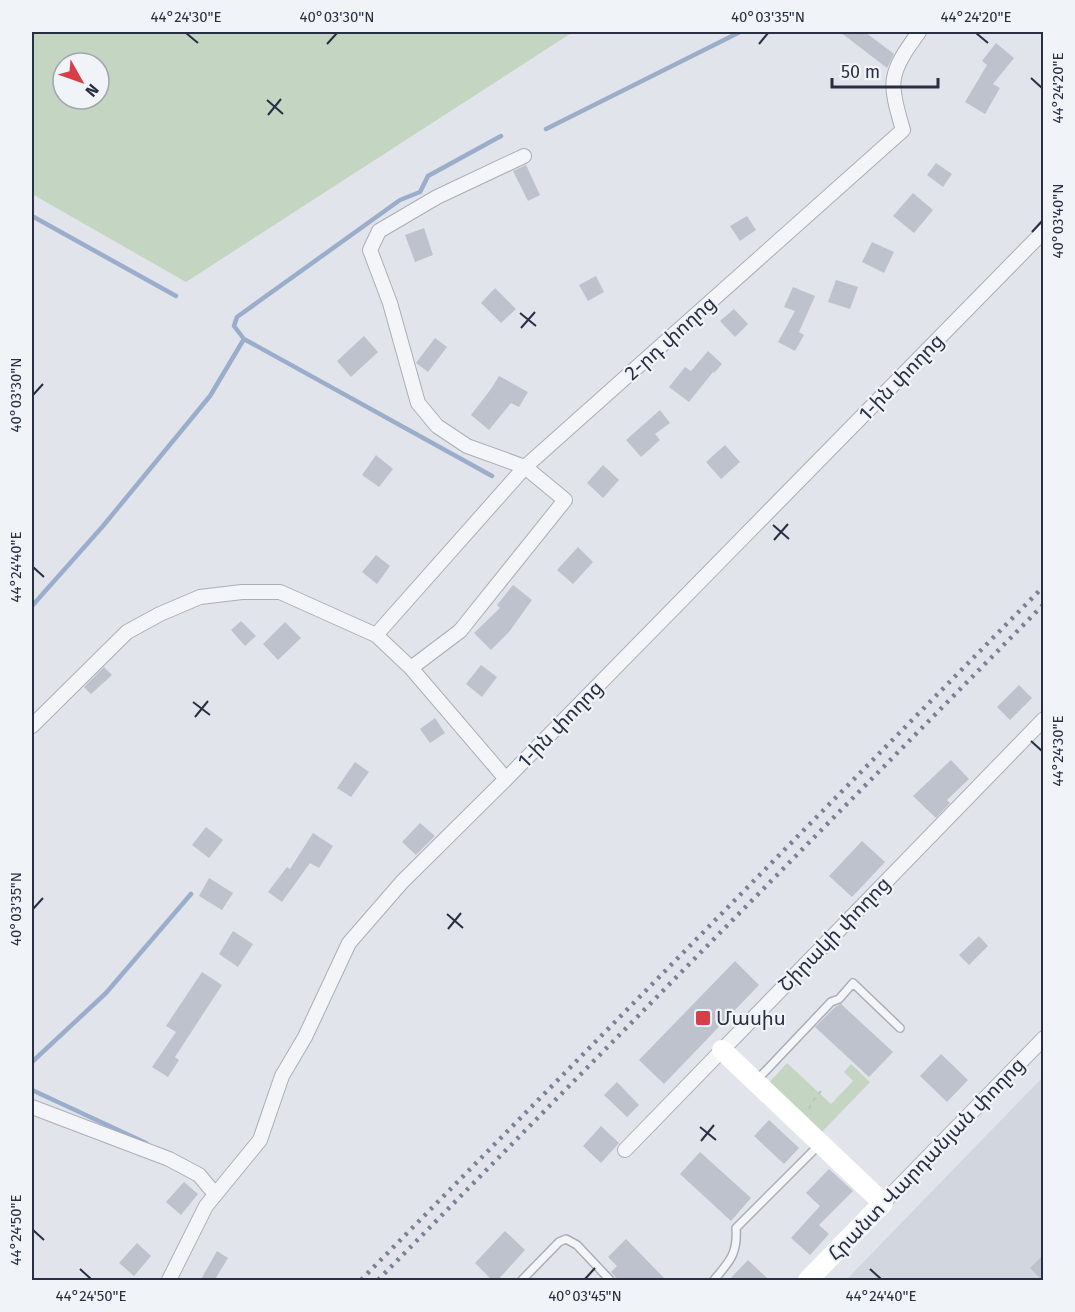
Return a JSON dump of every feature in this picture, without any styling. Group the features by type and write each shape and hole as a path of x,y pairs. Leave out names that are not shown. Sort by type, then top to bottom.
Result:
{"main road":[{"path":"722,1050 883,1203"},
{"name":"Հրանտ Վարդանյան փողոց","path":"808,1281 883,1203"}],"street":[{"name":"2-րդ փողոց","path":"376,635 525,467 903,130 896,105 893,79 904,53 919,32"},
{"path":"411,668 460,631 565,500 525,467 467,446 437,426 418,403 390,303 370,250 379,231 437,197 524,156"},
{"name":"1-ին փողոց","path":"169,1281 206,1206 260,1140 282,1076 305,1036 349,943 402,882 1044,231"},
{"path":"32,726 127,632 160,614 200,597 242,592 280,592 376,635 411,668 506,779"},
{"name":"Շիրակի փողոց","path":"625,1150 1044,718"},
{"name":"Հրանտ Վարդանյան փողոց","path":"883,1203 1044,1038"},
{"path":"32,1107 169,1160 199,1175 215,1194"}],"lane":[{"path":"755,1082 831,1002 839,999 853,983 900,1028"},
{"path":"714,1281 730,1261 737,1244 736,1228 821,1144"},
{"path":"522,1281 559,1242 566,1239 577,1245 610,1281"}],"shaded area":[{"path":"1043,1077 1043,1280 846,1280"}],"green space":[{"path":"32,32 573,32 186,282 32,194"},
{"path":"787,1063 831,1104 853,1081 844,1072 851,1064 870,1082 819,1135 767,1085"}],"building":[{"path":"840,32 865,32 894,54 887,68"},
{"path":"996,43 1014,58 993,84 1000,88 985,114 965,102 987,65 982,61"},
{"path":"936,163 952,174 943,187 927,175"},
{"path":"526,165 540,195 528,201 513,171"},
{"path":"913,193 933,210 914,233 893,216"},
{"path":"747,216 756,230 740,241 730,226"},
{"path":"424,228 433,255 415,262 405,235"},
{"path":"872,242 894,252 884,273 862,262"},
{"path":"596,276 604,292 588,301 579,285"},
{"path":"836,280 858,287 850,309 828,302"},
{"path":"793,287 815,296 799,332 804,335 795,351 778,342 795,311 784,307"},
{"path":"495,288 516,309 501,323 481,303"},
{"path":"734,309 748,324 735,337 720,321"},
{"path":"364,336 378,352 351,377 337,361"},
{"path":"435,338 447,347 428,372 416,363"},
{"path":"708,351 722,364 689,402 669,387 685,367 691,371"},
{"path":"499,376 528,392 519,407 511,403 489,430 471,415"},
{"path":"660,410 670,423 655,434 660,440 641,457 626,440"},
{"path":"725,445 740,462 721,479 706,462"},
{"path":"376,455 393,469 379,487 362,475"},
{"path":"603,465 619,480 603,498 587,483"},
{"path":"578,547 593,562 573,584 557,570"},
{"path":"376,555 390,566 377,584 362,572"},
{"path":"513,585 532,600 509,632 491,650 474,633 500,608 497,605"},
{"path":"241,621 256,636 245,646 231,630"},
{"path":"285,622 301,638 278,660 263,644"},
{"path":"481,665 497,677 482,697 466,684"},
{"path":"104,667 112,675 91,694 84,687"},
{"path":"1019,685 1032,698 1010,720 997,707"},
{"path":"435,718 445,733 430,743 420,729"},
{"path":"951,760 969,779 947,800 950,803 936,818 913,796"},
{"path":"355,762 369,772 351,797 337,788"},
{"path":"420,823 435,836 416,855 402,842"},
{"path":"206,827 223,840 209,858 192,845"},
{"path":"313,833 333,846 319,868 310,863 282,902 268,892 287,867 290,869"},
{"path":"862,841 885,862 852,897 829,876"},
{"path":"209,878 233,893 222,910 199,896"},
{"path":"233,931 253,944 238,967 219,954"},
{"path":"979,936 988,946 969,965 959,955"},
{"path":"735,961 759,985 664,1084 639,1060"},
{"path":"202,972 222,985 175,1057 179,1060 168,1077 152,1067 176,1032 166,1026"},
{"path":"841,1004 893,1052 869,1077 815,1027"},
{"path":"941,1054 968,1080 947,1102 920,1076"},
{"path":"617,1082 639,1105 627,1117 604,1095"},
{"path":"769,1120 799,1148 784,1164 754,1136"},
{"path":"601,1126 619,1143 601,1163 583,1146"},
{"path":"700,1152 751,1198 731,1221 680,1174"},
{"path":"829,1169 853,1191 819,1225 829,1234 810,1255 791,1238 820,1206 806,1193"},
{"path":"184,1182 198,1194 181,1215 166,1202"},
{"path":"505,1231 525,1250 497,1281 493,1281 475,1263"},
{"path":"626,1239 667,1281 619,1281 611,1272 617,1266 608,1257"},
{"path":"137,1243 151,1256 134,1276 119,1263"},
{"path":"217,1251 228,1258 214,1281 200,1281"},
{"path":"1044,1254 1044,1281 1043,1281 1030,1268"},
{"path":"748,1260 770,1281 728,1281"}],"waterway":[{"path":"546,129 740,32"},
{"path":"492,476 244,339 234,326 237,317 400,200 420,192 428,176 501,136"},
{"path":"32,216 176,296"},
{"path":"32,606 103,526 210,396 244,339"},
{"path":"32,1062 106,993 191,894"},
{"path":"32,1090 146,1143"}],"railway":[{"path":"361,1280 1044,586"},
{"path":"378,1280 1044,604"}],"place":[{"name":"Մասիս","path":"703,1018"}]}
